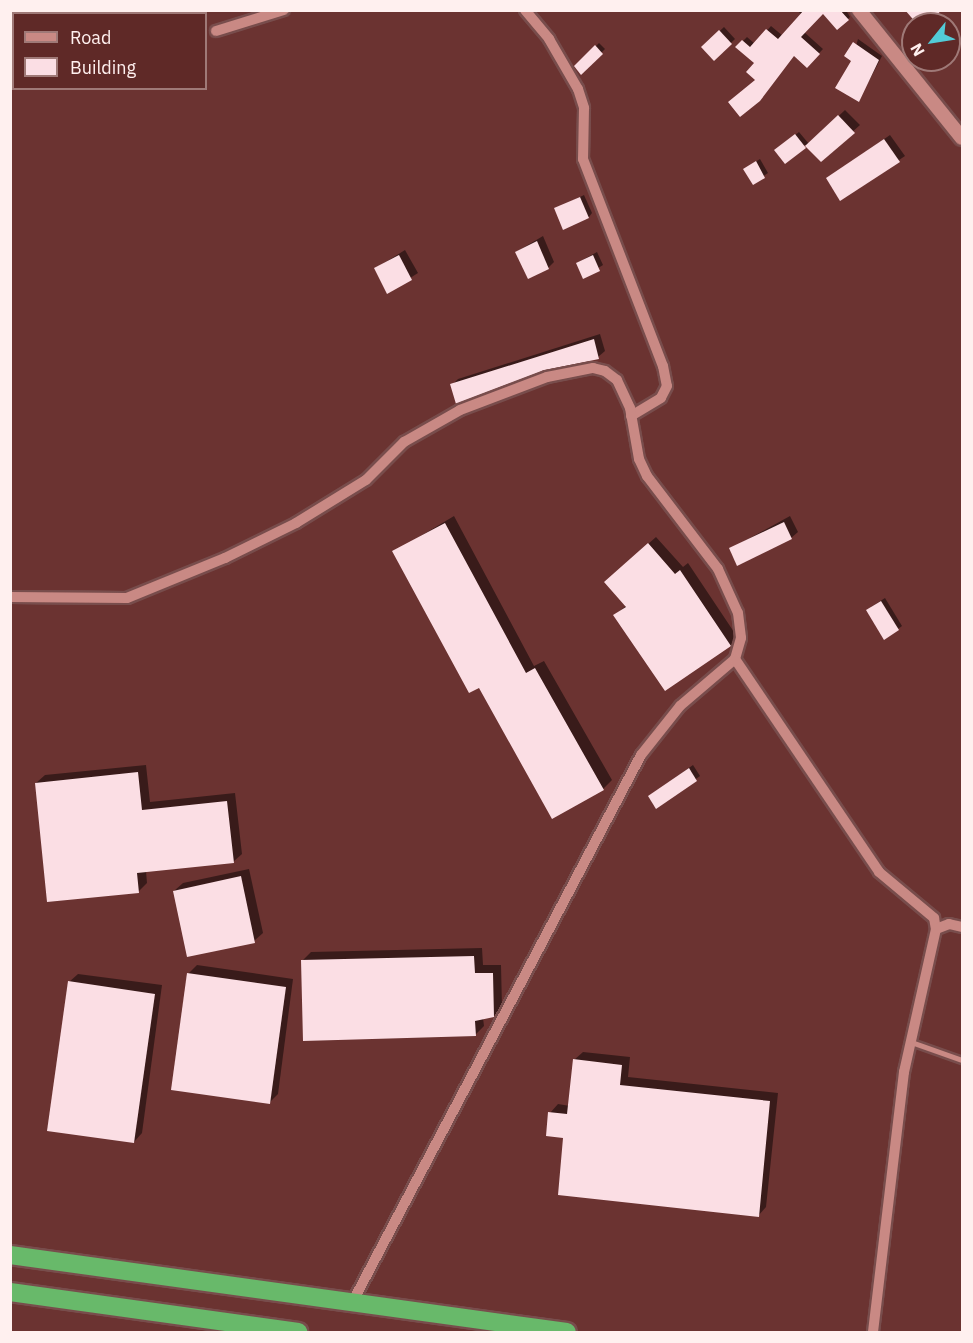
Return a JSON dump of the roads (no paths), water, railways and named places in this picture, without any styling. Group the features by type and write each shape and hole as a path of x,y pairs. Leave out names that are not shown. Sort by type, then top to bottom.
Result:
{"highway":[{"path":"10,1255 567,1332"},
{"path":"10,1292 298,1332"}],"street":[{"path":"216,31 284,10"},
{"path":"525,10 549,39 578,89 584,108 583,159 663,366 667,386 661,398 631,416"},
{"path":"859,10 963,138"},
{"path":"10,597 127,598 175,579 296,523 366,480 404,442 460,410 547,376 593,368 605,371 617,380 631,416 639,459 647,476 718,569 738,613 741,638 735,659 680,706 641,755 352,1303"},
{"path":"735,659 879,872 934,918 936,929 911,1042 873,1332"},
{"path":"936,929 949,924 963,927"}],"lane":[{"path":"911,1042 963,1060"}]}
